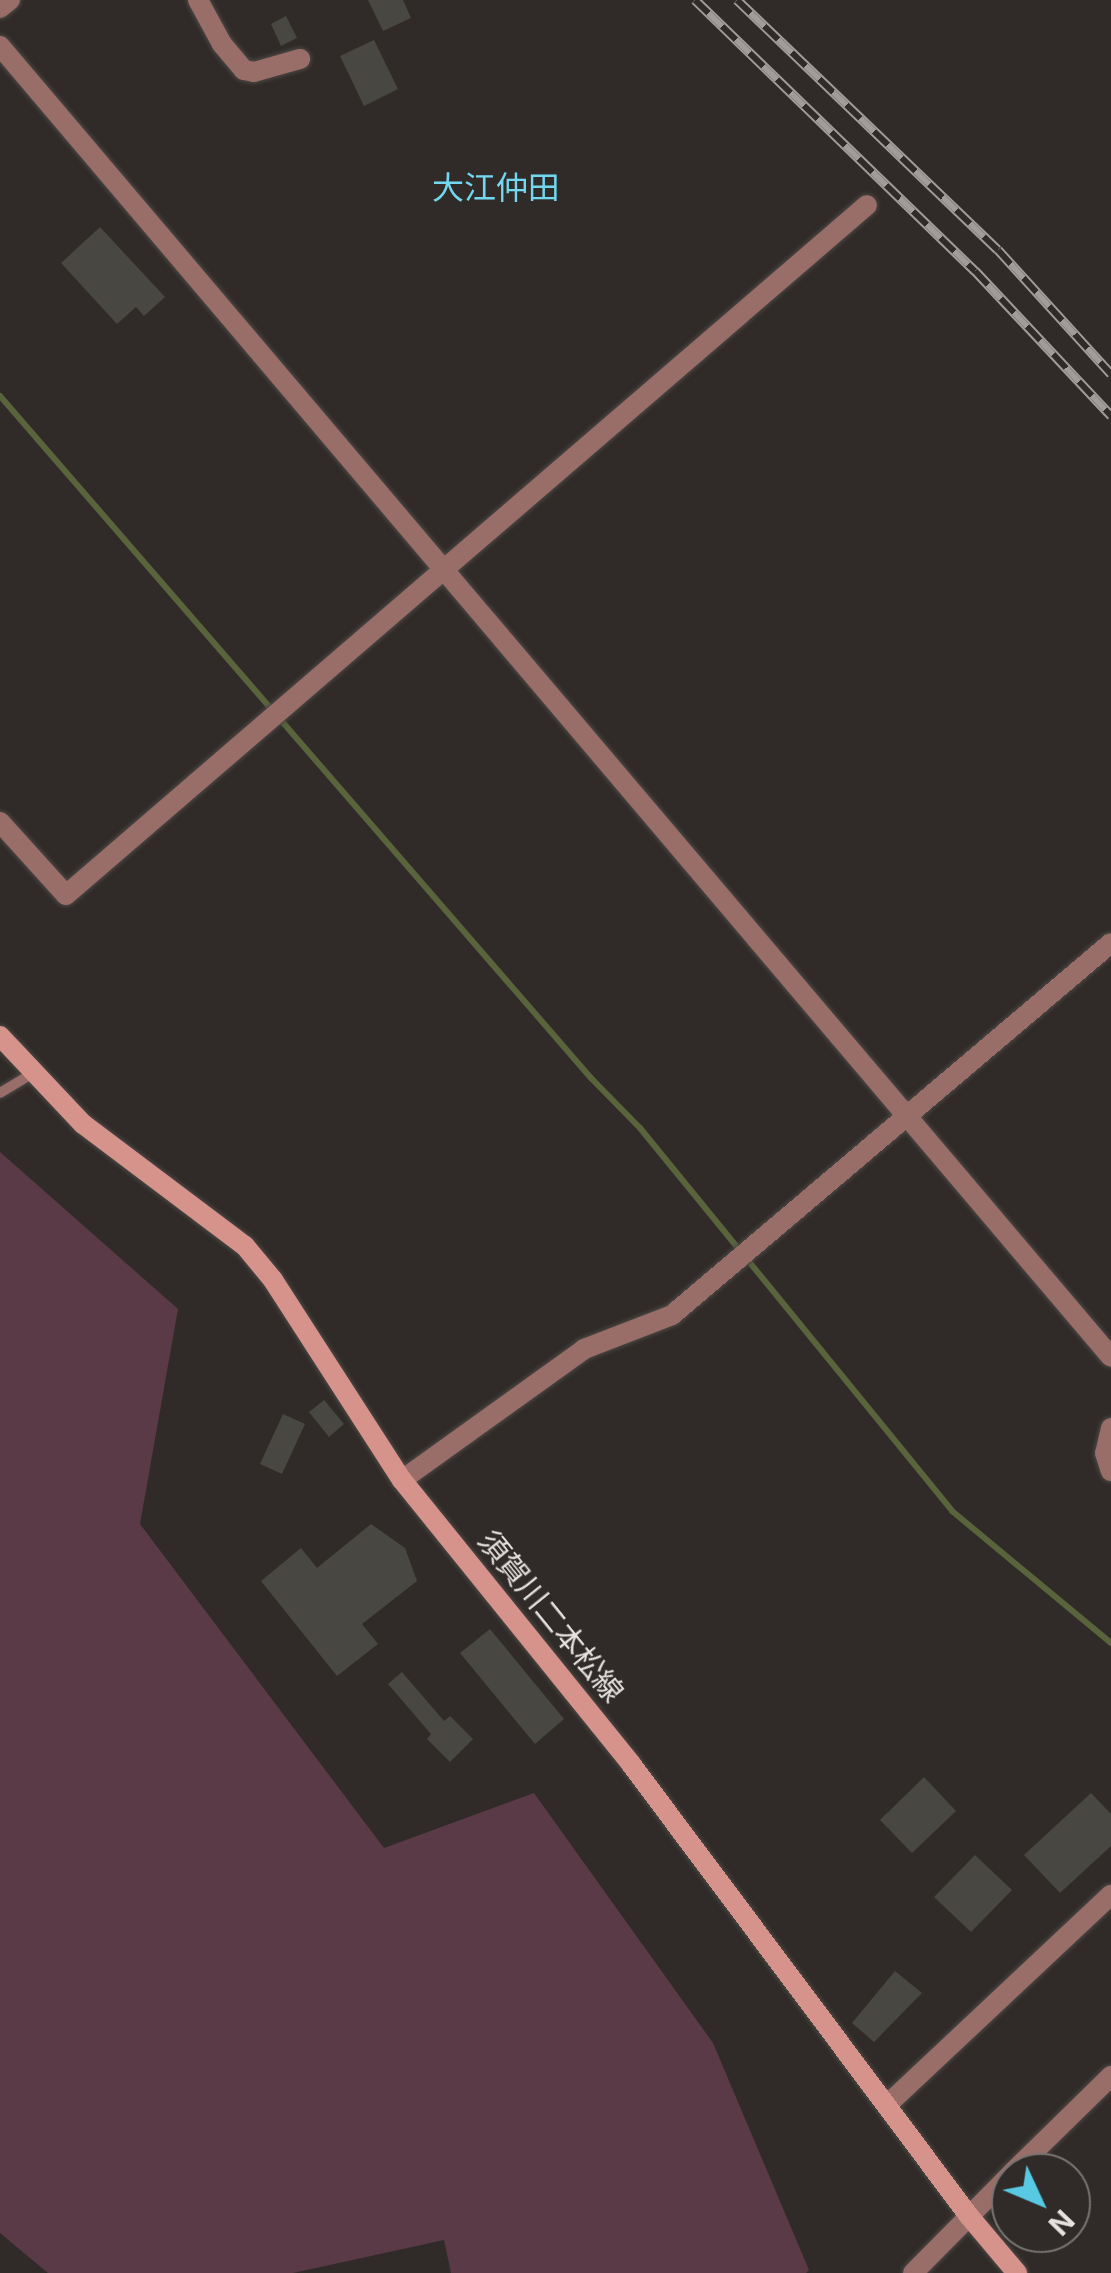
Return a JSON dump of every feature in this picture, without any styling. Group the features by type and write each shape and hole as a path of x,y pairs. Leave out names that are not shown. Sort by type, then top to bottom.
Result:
{"main road":[{"name":"須賀川二本松線","path":"0,1036 84,1124 245,1246 273,1280 402,1480 631,1764 969,2216 1017,2273"}],"street":[{"path":"0,8 10,0"},
{"path":"201,1 244,70 254,72 300,59"},
{"path":"0,46 1111,1358"},
{"path":"0,822 66,895 866,204"},
{"path":"402,1480 584,1349 672,1315 1111,943"},
{"path":"1111,1428 1105,1453 1111,1470"},
{"path":"887,2105 1111,1895"},
{"path":"1033,2153 1111,2076"},
{"path":"913,2273 991,2195"}],"lane":[{"path":"0,1093 33,1073"}],"shaded area":[{"path":"0,1152 178,1309 140,1524 384,1848 534,1793 713,2043 809,2270 806,2273 451,2273 444,2240 293,2273 48,2273 0,2233"}],"building":[{"path":"368,0 403,0 411,18 383,31"},
{"path":"286,16 297,38 281,46 271,24"},
{"path":"374,40 398,89 364,106 340,56"},
{"path":"100,227 165,297 144,316 136,307 117,324 61,263"},
{"path":"324,1400 344,1424 329,1437 309,1412"},
{"path":"283,1414 305,1424 282,1474 260,1464"},
{"path":"371,1524 405,1548 417,1581 362,1624 378,1644 337,1676 261,1581 301,1548 317,1568"},
{"path":"490,1629 564,1719 535,1744 460,1653"},
{"path":"402,1672 444,1721 450,1716 473,1739 450,1762 427,1739 431,1734 388,1684"},
{"path":"924,1777 956,1811 912,1853 880,1820"},
{"path":"1091,1793 1111,1814 1111,1846 1060,1893 1024,1855"},
{"path":"975,1855 1012,1890 971,1932 934,1897"},
{"path":"895,1971 922,1993 874,2042 852,2023"}],"waterway":[{"path":"0,396 591,1078 640,1128 952,1511 1111,1643"}],"railway":[{"path":"695,0 975,271 1111,416"},
{"path":"737,0 998,250 1111,374"}],"district":[{"name":"大江仲田","path":"496,188"}]}
